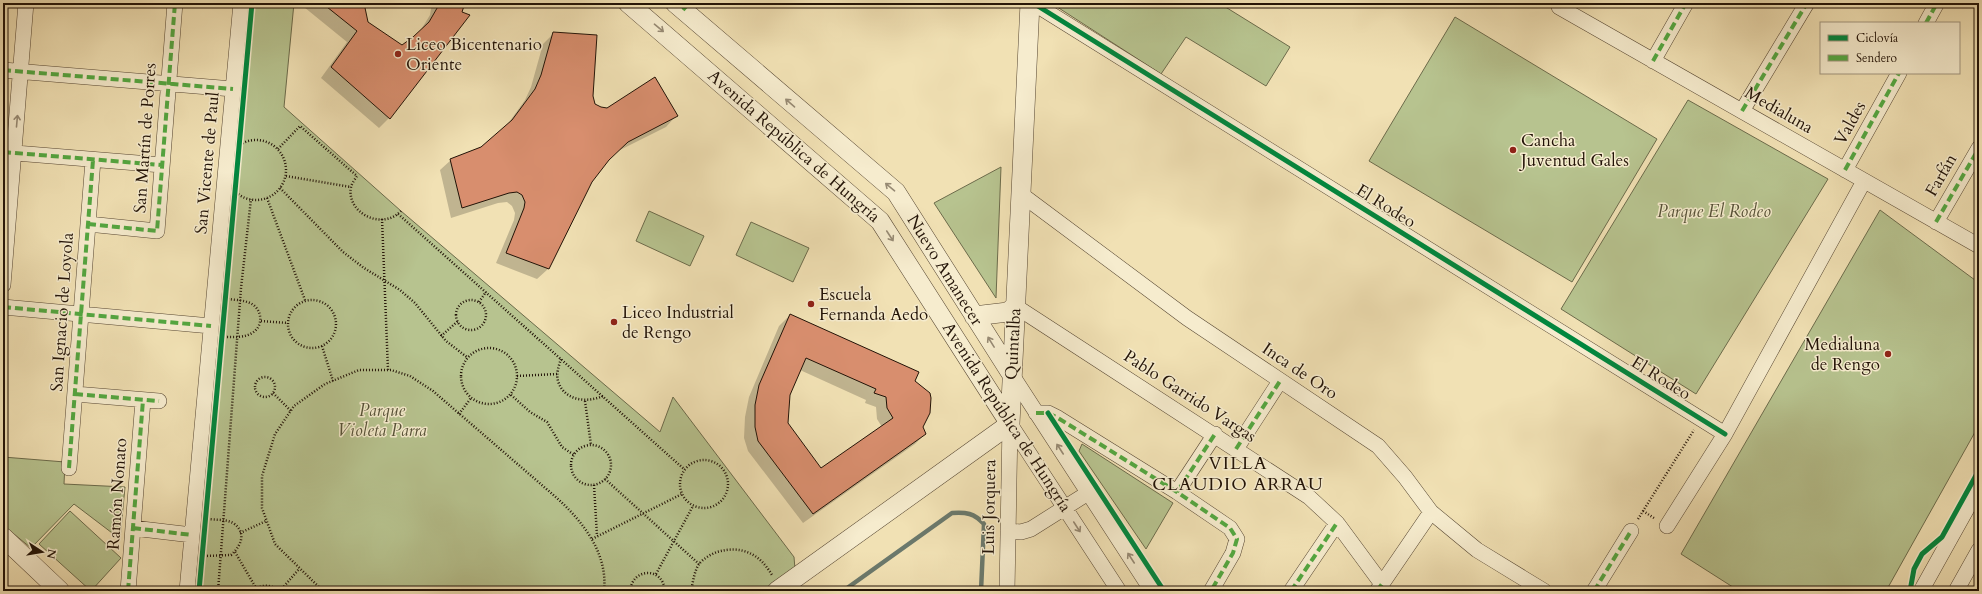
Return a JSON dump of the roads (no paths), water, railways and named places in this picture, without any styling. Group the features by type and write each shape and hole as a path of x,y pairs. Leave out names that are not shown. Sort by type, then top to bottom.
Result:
{"street":[{"path":"3,285 8,153 21,71 26,3"},
{"name":"San Martín de Porres","path":"88,224 157,231 175,3"},
{"name":"San Vicente de Paul","path":"187,591 198,530 217,327 233,89 241,3"},
{"name":"Avenida República de Hungría","path":"628,3 791,142 880,221 1031,459 1119,591"},
{"name":"Quintalba","path":"1010,424 1031,3"},
{"name":"El Rodeo","path":"1031,3 1725,434"},
{"path":"1653,61 1686,3"},
{"path":"1742,111 1807,3"},
{"path":"1927,22 1937,3"},
{"name":"Nuevo Amanecer","path":"682,5 808,118 896,192 1036,413 1152,591"},
{"name":"Medialuna","path":"1560,5 1653,61 1979,246"},
{"path":"3,70 233,89"},
{"name":"Valdes","path":"1845,170 1898,74"},
{"path":"791,142 808,118"},
{"name":"Farfán","path":"1936,222 1979,148"},
{"path":"8,153 162,165"},
{"name":"San Ignacio de Loyola","path":"69,468 93,160"},
{"path":"1667,526 1725,434 1864,181"},
{"name":"Inca de Oro","path":"1022,195 1187,318 1378,446 1405,477 1431,512 1477,550 1544,591"},
{"path":"974,316 1008,312 1015,306"},
{"name":"Pablo Garrido Vargas","path":"1015,306 1215,434 1309,497 1337,524 1379,588"},
{"path":"3,307 217,327"},
{"path":"1236,449 1280,381"},
{"path":"75,394 159,401"},
{"name":"Ramón Nonato","path":"128,591 143,400"},
{"path":"1036,413 1048,413 1058,418 1177,492 1230,528 1237,539 1233,553 1211,591"},
{"path":"778,590 1010,424"},
{"name":"Luis Jorquera","path":"1007,591 1010,424"},
{"path":"1177,492 1215,434"},
{"path":"1921,591 1979,487"},
{"path":"1008,531 1021,532 1031,529 1088,493"},
{"path":"1379,588 1431,512"},
{"path":"1291,591 1337,524"},
{"path":"133,528 198,530"},
{"path":"1594,591 1631,531"},
{"path":"3,537 60,591"},
{"path":"1956,591 1979,550"}],"waterway":[{"path":"843,591 952,513 966,513 973,515 984,524 981,591"}],"place":[{"name":"Liceo Bicentenario Oriente","path":"398,54"},
{"name":"Cancha Juventud Gales","path":"1513,150"},
{"name":"Escuela Fernanda Aedo","path":"811,304"},
{"name":"Liceo Industrial de Rengo","path":"614,322"},
{"name":"Medialuna de Rengo","path":"1888,354"}],"district":[{"name":"VILLA CLAUDIO ARRAU","path":"1238,473"}],"park label":[{"name":"Parque El Rodeo","path":"1714,211"},
{"name":"Parque Violeta Parra","path":"382,420"}]}
